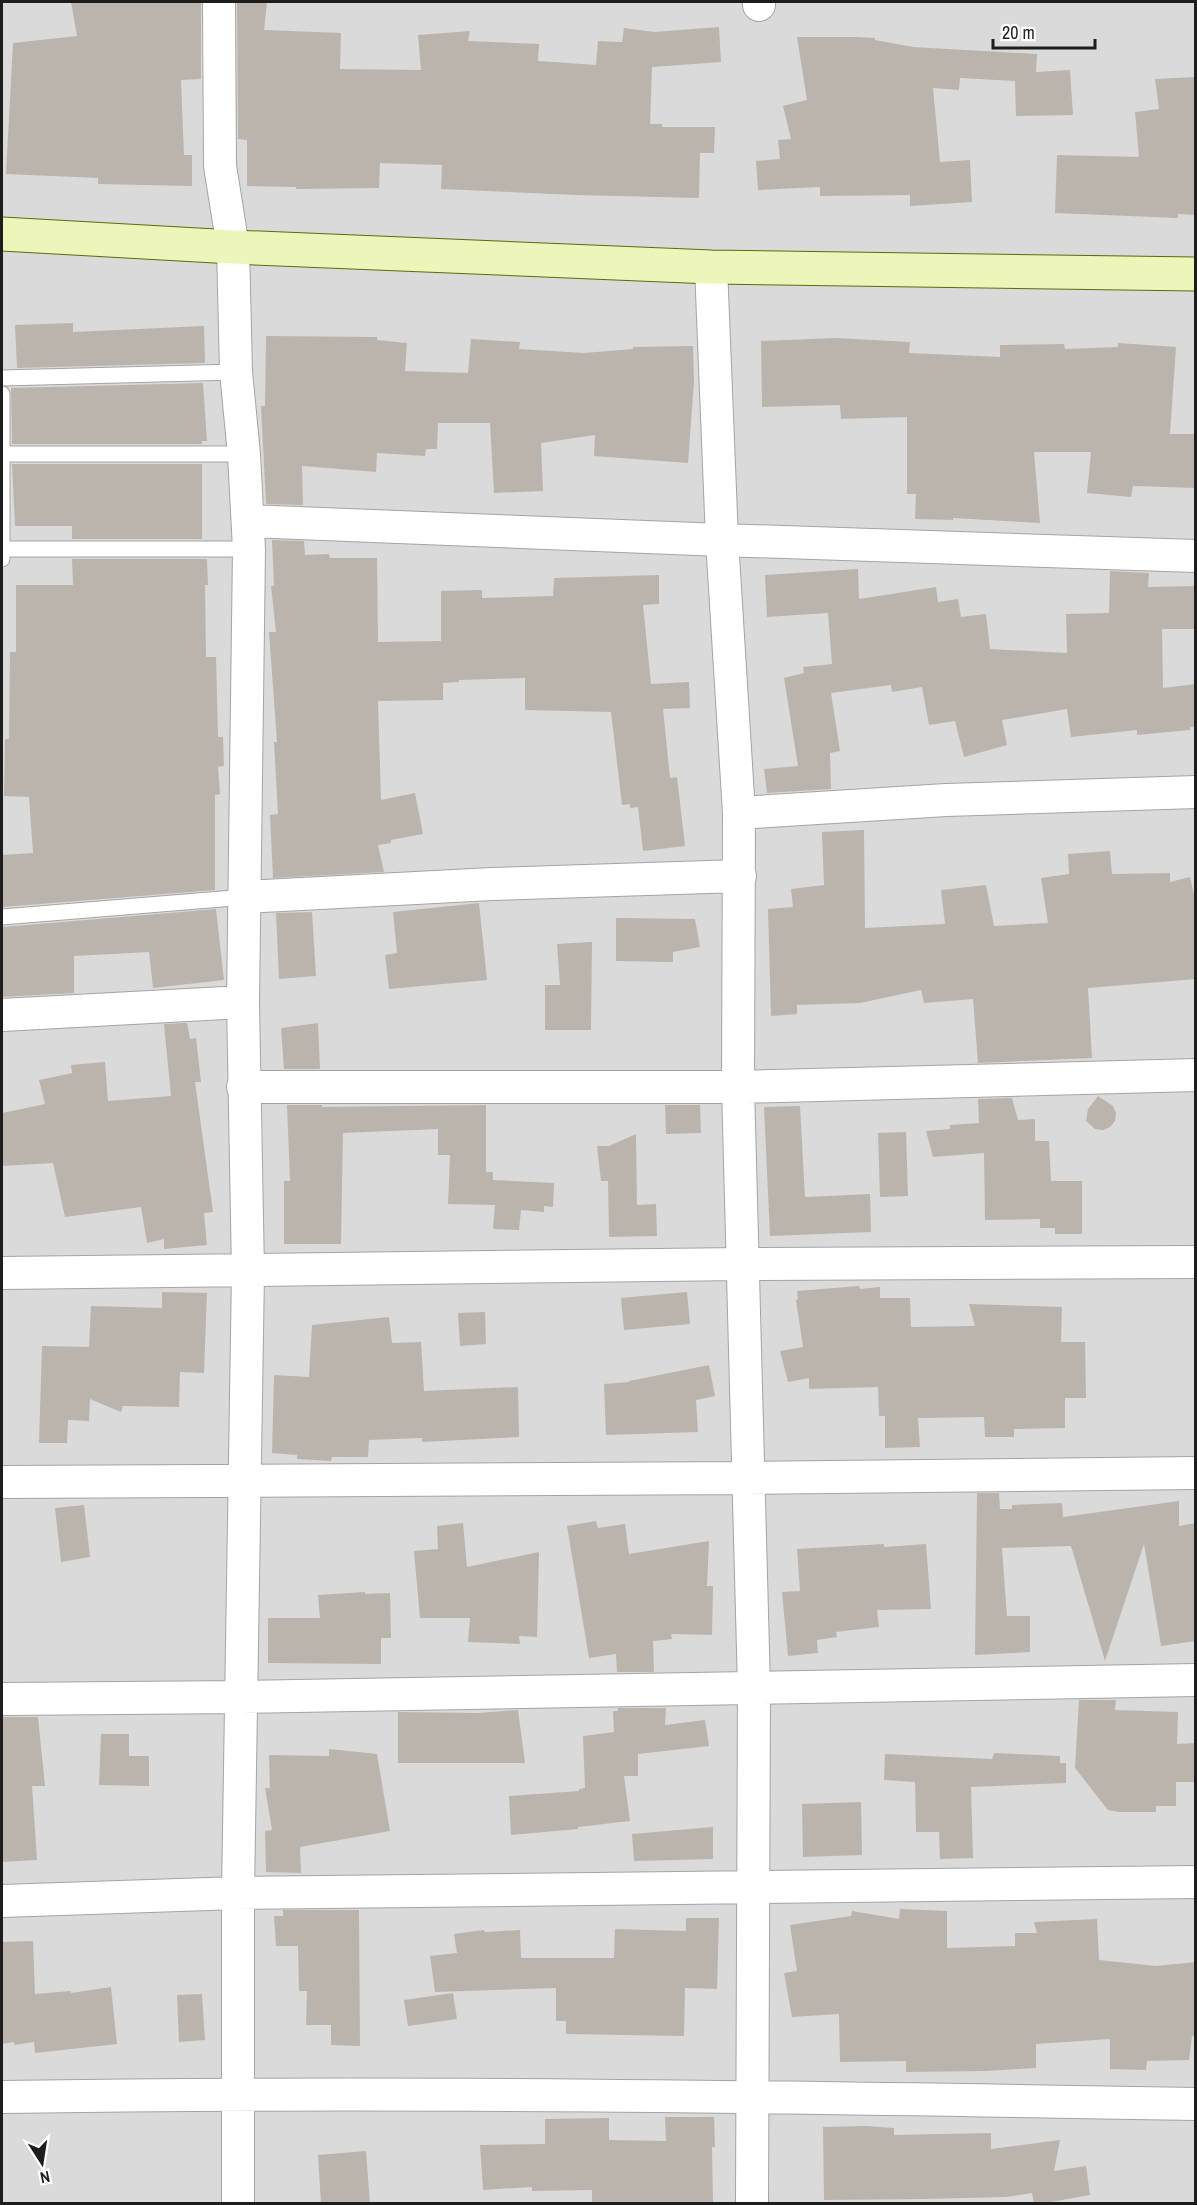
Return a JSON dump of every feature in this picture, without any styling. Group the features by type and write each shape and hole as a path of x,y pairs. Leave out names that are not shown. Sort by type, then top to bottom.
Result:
{"street":[{"path":"219,2 220,166 233,247 236,372 244,454 248,535 246,897 243,1002 248,1272 238,1893 238,2204"},
{"path":"2,234 233,247 711,267 1196,274"},
{"path":"711,267 722,540 739,813 738,1088 754,1688 752,2204"},
{"path":"248,535 722,540 1196,556"},
{"path":"739,813 946,800 1196,792"},
{"path":"246,897 492,884 740,876"},
{"path":"2,1015 243,1002"},
{"path":"243,1087 738,1088 1196,1075"},
{"path":"2,1273 248,1272 743,1264 1196,1262"},
{"path":"2,1482 1196,1473"},
{"path":"2,1699 1196,1680"},
{"path":"2,1901 238,1893 1196,1882"},
{"path":"2,2097 237,2093 753,2097 1196,2104"}],"lane":[{"path":"2,378 236,372"},
{"path":"2,394 2,559"},
{"path":"3,454 244,454"},
{"path":"2,549 248,535"},
{"path":"2,917 246,897"}],"shaded area":[{"path":"2,2 1195,2 1195,2203 2,2203"}],"building":[{"path":"71,2 201,2 201,79 181,80 184,155 192,155 192,186 98,184 98,178 6,174 13,43 77,36"},
{"path":"237,2 267,2 264,30 341,33 340,69 421,70 418,35 470,31 468,41 539,44 538,61 596,65 598,41 622,42 624,28 654,32 719,27 721,62 652,67 650,124 662,124 662,127 715,127 714,153 700,153 699,198 441,189 442,165 380,163 379,188 296,189 296,187 247,186 247,140 238,139"},
{"path":"797,37 875,38 875,40 913,47 1037,54 1036,72 1070,70 1073,115 1016,116 1015,81 960,78 959,90 933,88 940,162 970,160 972,202 910,206 910,195 820,196 820,187 758,190 756,161 780,159 778,140 791,139 783,106 807,100"},
{"path":"1196,77 1196,215 1178,214 1178,218 1055,213 1057,155 1139,157 1135,112 1159,109 1155,79"},
{"path":"73,323 73,332 204,326 205,363 17,368 15,325"},
{"path":"266,336 377,337 377,340 407,343 405,371 468,373 471,339 520,342 519,349 584,353 633,349 633,347 693,346 694,382 688,463 594,456 595,435 541,443 543,491 494,493 490,423 438,423 437,449 426,449 425,456 377,453 376,472 302,466 303,505 266,504 261,406 265,406"},
{"path":"836,338 910,342 909,353 1000,357 1000,345 1064,344 1065,349 1118,347 1118,343 1176,347 1170,434 1196,434 1196,488 1133,486 1131,497 1087,493 1091,452 1034,452 1040,523 953,518 953,520 915,519 916,494 907,494 907,417 841,419 840,405 762,407 761,341"},
{"path":"203,383 207,441 202,441 202,444 12,444 11,388"},
{"path":"12,464 202,464 202,539 72,539 72,526 15,526"},
{"path":"272,540 304,541 305,555 329,554 330,558 377,558 378,642 441,641 441,591 482,590 482,598 553,596 554,578 659,575 659,604 643,605 651,684 689,682 690,708 663,709 670,778 677,777 685,846 643,851 638,807 630,808 630,804 622,805 611,712 525,710 525,678 459,680 459,682 443,683 443,700 378,701 381,800 415,793 423,834 378,845 384,872 273,878 270,815 278,814 274,742 277,742 269,632 276,632 271,586 274,586"},
{"path":"72,559 207,559 206,657 216,657 218,737 223,737 224,766 218,767 220,794 215,795 215,890 3,907 2,855 33,853 29,797 4,796 5,739 9,739 10,652 16,652 16,585 73,585"},
{"path":"858,569 859,599 936,587 938,602 958,599 961,617 986,614 990,649 1067,653 1066,614 1109,613 1110,571 1149,573 1148,587 1196,586 1196,629 1162,629 1163,688 1196,684 1196,727 1190,727 1190,730 1137,735 1137,730 1071,737 1067,709 1002,720 1007,745 964,757 955,721 929,725 922,687 892,692 891,685 831,693 840,751 830,753 831,789 767,793 764,769 798,766 784,678 804,673 803,667 832,664 828,613 767,617 765,575"},
{"path":"864,830 865,928 945,924 941,890 986,885 994,926 1048,923 1041,878 1069,874 1068,854 1110,851 1112,874 1170,873 1170,882 1190,877 1196,903 1196,979 1088,988 1092,1058 978,1063 973,999 924,1003 921,990 860,1003 797,1005 797,1014 771,1016 768,909 793,907 791,889 824,885 822,832"},
{"path":"479,903 487,980 389,989 385,955 397,953 393,912"},
{"path":"216,909 224,980 153,988 149,952 74,956 74,993 2,997 3,927"},
{"path":"312,912 316,976 279,979 276,913"},
{"path":"616,918 695,919 700,947 673,952 673,962 616,961"},
{"path":"592,942 591,1030 545,1030 545,985 560,985 557,944"},
{"path":"187,1023 190,1039 196,1038 201,1082 195,1082 213,1212 204,1213 207,1245 164,1249 164,1239 147,1243 141,1207 65,1217 53,1163 2,1166 2,1113 45,1104 39,1080 72,1073 71,1065 105,1062 108,1101 171,1096 164,1024"},
{"path":"318,1023 320,1069 284,1069 281,1028"},
{"path":"1098,1096 1113,1106 1116,1113 1115,1121 1103,1130 1095,1129 1086,1121 1088,1109"},
{"path":"1012,1098 1018,1120 1035,1119 1035,1141 1049,1141 1051,1181 1082,1181 1082,1234 1055,1234 1055,1228 1040,1228 1040,1219 985,1220 984,1153 933,1157 926,1131 950,1129 950,1125 979,1123 978,1099"},
{"path":"287,1105 322,1105 322,1107 486,1105 486,1172 493,1172 493,1180 554,1183 553,1207 544,1206 544,1212 521,1210 519,1230 493,1229 495,1205 448,1204 450,1155 438,1155 438,1129 343,1133 341,1244 284,1244 284,1181 290,1181"},
{"path":"665,1105 700,1105 701,1133 666,1134"},
{"path":"800,1106 805,1197 870,1194 871,1232 770,1236 764,1107"},
{"path":"906,1132 908,1196 880,1197 878,1133"},
{"path":"636,1134 637,1205 656,1204 657,1236 609,1237 608,1181 601,1181 597,1146 609,1146"},
{"path":"859,1286 860,1289 880,1287 880,1298 910,1298 911,1327 975,1326 969,1304 1062,1307 1061,1342 1085,1342 1086,1398 1065,1398 1065,1428 1014,1429 1014,1437 985,1437 984,1417 918,1418 920,1447 885,1448 885,1416 879,1416 878,1387 809,1389 809,1378 788,1382 780,1351 803,1347 796,1300 798,1299 797,1291"},
{"path":"162,1292 207,1293 204,1373 180,1372 179,1407 123,1406 121,1412 90,1399 89,1421 68,1420 67,1443 39,1443 42,1346 89,1347 91,1306 162,1308"},
{"path":"687,1292 690,1324 624,1330 621,1298"},
{"path":"485,1312 486,1344 460,1346 458,1313"},
{"path":"389,1317 392,1343 421,1342 424,1391 518,1387 519,1437 422,1442 422,1438 369,1440 368,1457 332,1457 331,1461 297,1459 297,1455 272,1453 274,1375 309,1377 312,1325"},
{"path":"709,1365 715,1396 696,1400 698,1432 606,1435 604,1384 629,1382"},
{"path":"977,1493 999,1493 1000,1509 1012,1509 1012,1505 1062,1503 1063,1517 1179,1501 1179,1526 1196,1523 1196,1641 1161,1646 1144,1544 1105,1661 1071,1546 1002,1548 1007,1616 1030,1616 1030,1652 975,1655"},
{"path":"84,1505 90,1557 61,1562 55,1508"},
{"path":"596,1521 598,1528 625,1524 629,1554 709,1541 707,1586 713,1586 712,1635 671,1634 672,1639 653,1641 654,1672 617,1672 616,1654 589,1658 567,1526"},
{"path":"463,1523 467,1567 539,1552 537,1637 519,1636 520,1644 468,1642 470,1618 420,1618 414,1551 438,1549 437,1526"},
{"path":"884,1544 884,1547 926,1544 931,1609 877,1610 879,1627 836,1632 837,1637 817,1640 818,1653 788,1656 782,1592 800,1591 797,1549"},
{"path":"365,1592 365,1594 390,1593 391,1638 381,1638 381,1664 268,1663 268,1618 320,1618 318,1595"},
{"path":"1079,1700 1116,1700 1115,1710 1178,1712 1177,1744 1196,1743 1196,1782 1176,1782 1176,1806 1156,1806 1156,1812 1108,1810 1075,1768"},
{"path":"618,1708 666,1708 665,1725 705,1720 709,1746 638,1754 638,1776 624,1776 630,1821 578,1827 578,1829 511,1835 509,1796 579,1791 585,1788 583,1736 614,1732 613,1711 618,1711"},
{"path":"518,1710 525,1763 398,1763 398,1712 479,1713"},
{"path":"2,1717 38,1717 45,1786 32,1786 37,1860 2,1862"},
{"path":"101,1734 129,1734 129,1756 149,1756 149,1786 99,1785"},
{"path":"329,1749 377,1754 390,1831 300,1847 301,1873 266,1872 265,1831 272,1830 265,1788 270,1788 269,1755 329,1756"},
{"path":"994,1753 1060,1756 1060,1763 1066,1763 1066,1783 971,1787 973,1858 940,1859 939,1832 916,1832 915,1782 884,1780 885,1754 992,1759"},
{"path":"861,1802 862,1855 803,1857 802,1804"},
{"path":"713,1827 713,1859 634,1861 632,1834"},
{"path":"900,1909 947,1911 947,1948 1015,1946 1015,1933 1037,1933 1034,1922 1097,1919 1099,1960 1156,1966 1196,1962 1196,2036 1192,2036 1189,2060 1147,2061 1146,2070 1110,2069 1110,2039 1036,2044 1036,2068 906,2072 906,2061 840,2062 839,2014 792,2017 784,1973 797,1971 790,1925 851,1916 852,1911 899,1919"},
{"path":"283,1910 359,1910 360,2046 331,2045 331,2025 306,2025 307,1991 299,1991 298,1946 276,1946 274,1916 283,1916"},
{"path":"686,1918 719,1918 717,1989 685,1988 684,2036 566,2034 566,2021 556,2021 556,1988 435,1992 430,1956 457,1953 454,1934 484,1930 485,1932 520,1930 521,1958 614,1958 615,1929 686,1931"},
{"path":"33,1941 35,1994 71,1991 71,1993 111,1987 117,2044 35,2053 34,2042 2,2044 2,1942"},
{"path":"453,1993 457,2019 408,2026 404,2000"},
{"path":"202,1994 205,2040 179,2042 177,1995"},
{"path":"665,2117 714,2117 713,2204 592,2204 592,2190 532,2191 532,2187 483,2190 480,2145 545,2144 545,2119 609,2118 609,2140 666,2141"},
{"path":"823,2127 894,2128 894,2135 991,2133 991,2149 1060,2140 1054,2171 1086,2166 1090,2195 1039,2204 1034,2204 1032,2193 1006,2197 824,2200"},
{"path":"366,2151 370,2204 321,2204 318,2155"}]}
